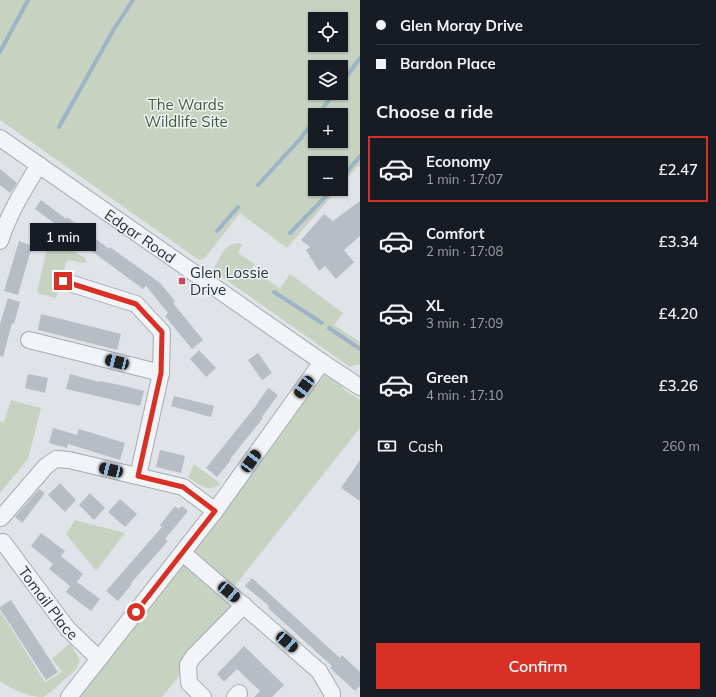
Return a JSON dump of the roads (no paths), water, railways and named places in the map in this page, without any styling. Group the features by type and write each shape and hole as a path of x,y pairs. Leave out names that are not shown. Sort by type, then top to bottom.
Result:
{"street":[{"name":"Edgar Road","path":"0,138 360,387"},
{"path":"0,240 18,197 40,165"},
{"path":"63,281 136,304 162,332 161,373 138,476"},
{"path":"29,340 161,373"},
{"path":"69,697 215,511 322,362"},
{"path":"1,518 46,466 56,459 69,460 183,487 215,511"},
{"name":"Tomail Place","path":"3,542 67,628 99,659"},
{"path":"183,553 319,671 332,693 332,697"},
{"path":"203,697 190,683 188,665 193,656 244,605"}],"waterway":[{"path":"0,52 28,0"},
{"path":"59,127 114,29 133,0"},
{"path":"348,74 360,58"},
{"path":"323,108 329,100"},
{"path":"258,185 308,128"},
{"path":"348,171 360,156"},
{"path":"290,233 326,196"},
{"path":"217,231 238,207"},
{"path":"274,292 322,323"},
{"path":"329,328 360,349"}],"place":[{"name":"Glen Lossie Drive","path":"182,281"}],"park label":[{"name":"The Wards Wildlife Site","path":"186,112"}]}
